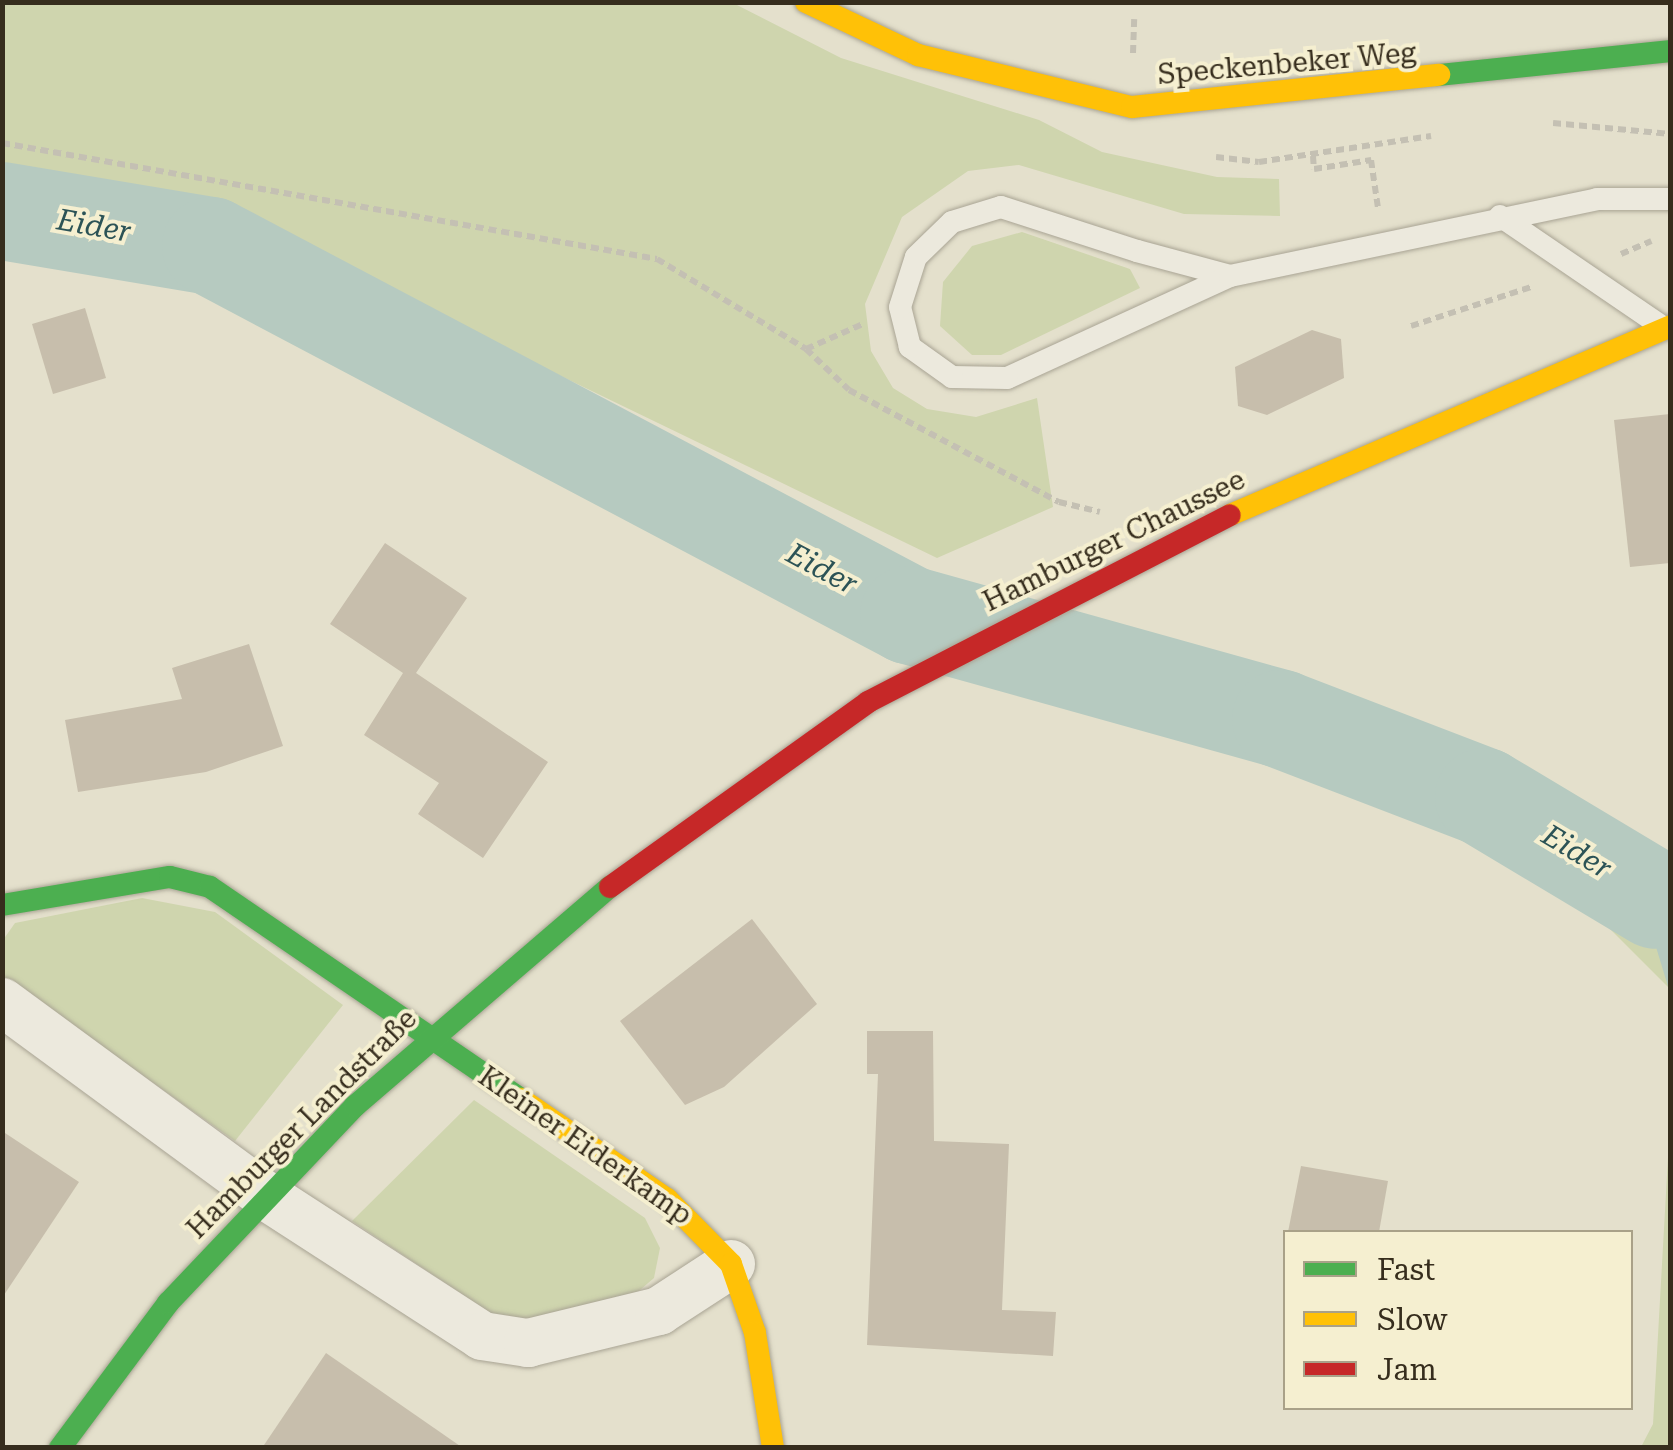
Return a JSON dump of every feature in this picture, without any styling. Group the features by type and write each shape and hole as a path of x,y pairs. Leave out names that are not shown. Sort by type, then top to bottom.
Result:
{"main road":[{"name":"Speckenbeker Weg","path":"806,2 918,55 1132,108 1670,52"},
{"name":"Hamburger Chaussee","path":"621,878 868,702 1137,557 1667,327"},
{"name":"Kleiner Eiderkamp","path":"2,904 170,877 210,887 667,1200 731,1264 755,1333 773,1448"},
{"name":"Hamburger Landstraße","path":"60,1448 168,1303 266,1196 430,1037 621,878"}],"street":[{"path":"2,1002 266,1196 482,1336 528,1343 659,1311 731,1264"}],"lane":[{"path":"1230,276 1001,208 952,222 928,246 900,307 910,347 952,377 1007,378 1230,276 1382,239 1596,199 1670,199"},
{"path":"1500,216 1667,327"}],"path":[{"path":"2,143 658,259 806,349 849,390 1059,502 1189,534"},
{"path":"1313,156 1314,169 1371,160 1382,239"},
{"path":"806,349 900,307"}],"green space":[{"path":"3,3 733,3 841,58 1039,120 1102,152 1217,177 1279,179 1280,216 1184,214 1019,165 968,171 902,217 865,304 871,351 893,388 927,409 976,417 1037,398 1053,507 937,558 226,214 3,185"},
{"path":"1022,232 1130,269 1140,288 1001,355 972,355 940,326 943,282 972,246"},
{"path":"1670,868 1670,989 1606,925"},
{"path":"142,898 215,912 343,1005 235,1141 3,976 3,940 15,923"},
{"path":"474,1100 645,1218 660,1248 654,1278 634,1295 526,1321 495,1316 352,1221"},
{"path":"1670,1122 1670,1447 1641,1447 1653,1424"}],"shaded area":[{"path":"1656,900 1670,910 1670,993 1646,914"}],"building":[{"path":"85,308 106,378 53,394 32,324"},
{"path":"1312,330 1341,339 1344,378 1267,415 1238,406 1235,367"},
{"path":"1670,414 1670,563 1630,567 1614,420"},
{"path":"385,543 467,598 416,673 548,762 483,858 418,814 439,783 364,735 403,673 330,624"},
{"path":"249,644 283,746 206,772 78,792 65,720 182,699 172,668"},
{"path":"752,919 817,1004 724,1087 685,1105 620,1021"},
{"path":"867,1031 933,1031 934,1141 1009,1144 1002,1310 1056,1312 1053,1356 867,1345 878,1074 867,1074"},
{"path":"2,1131 79,1182 2,1298"},
{"path":"1301,1166 1388,1181 1379,1230 1288,1230"},
{"path":"326,1353 463,1448 262,1448"}],"waterway":[{"name":"Eider","path":"2,211 211,246 909,615 1281,719 1484,797 1656,900"}],"traffic: fast":[{"path":"1439,75 1670,51"},
{"path":"2,905 170,877 210,887 521,1099"},
{"path":"60,1448 168,1303 355,1106 610,887"}],"traffic: slow":[{"path":"806,2 918,55 1132,107 1439,75"},
{"path":"1230,515 1670,326"},
{"path":"521,1099 667,1199 731,1264 755,1333 773,1448"}],"traffic: jam":[{"path":"610,887 868,702 1230,515"}]}
